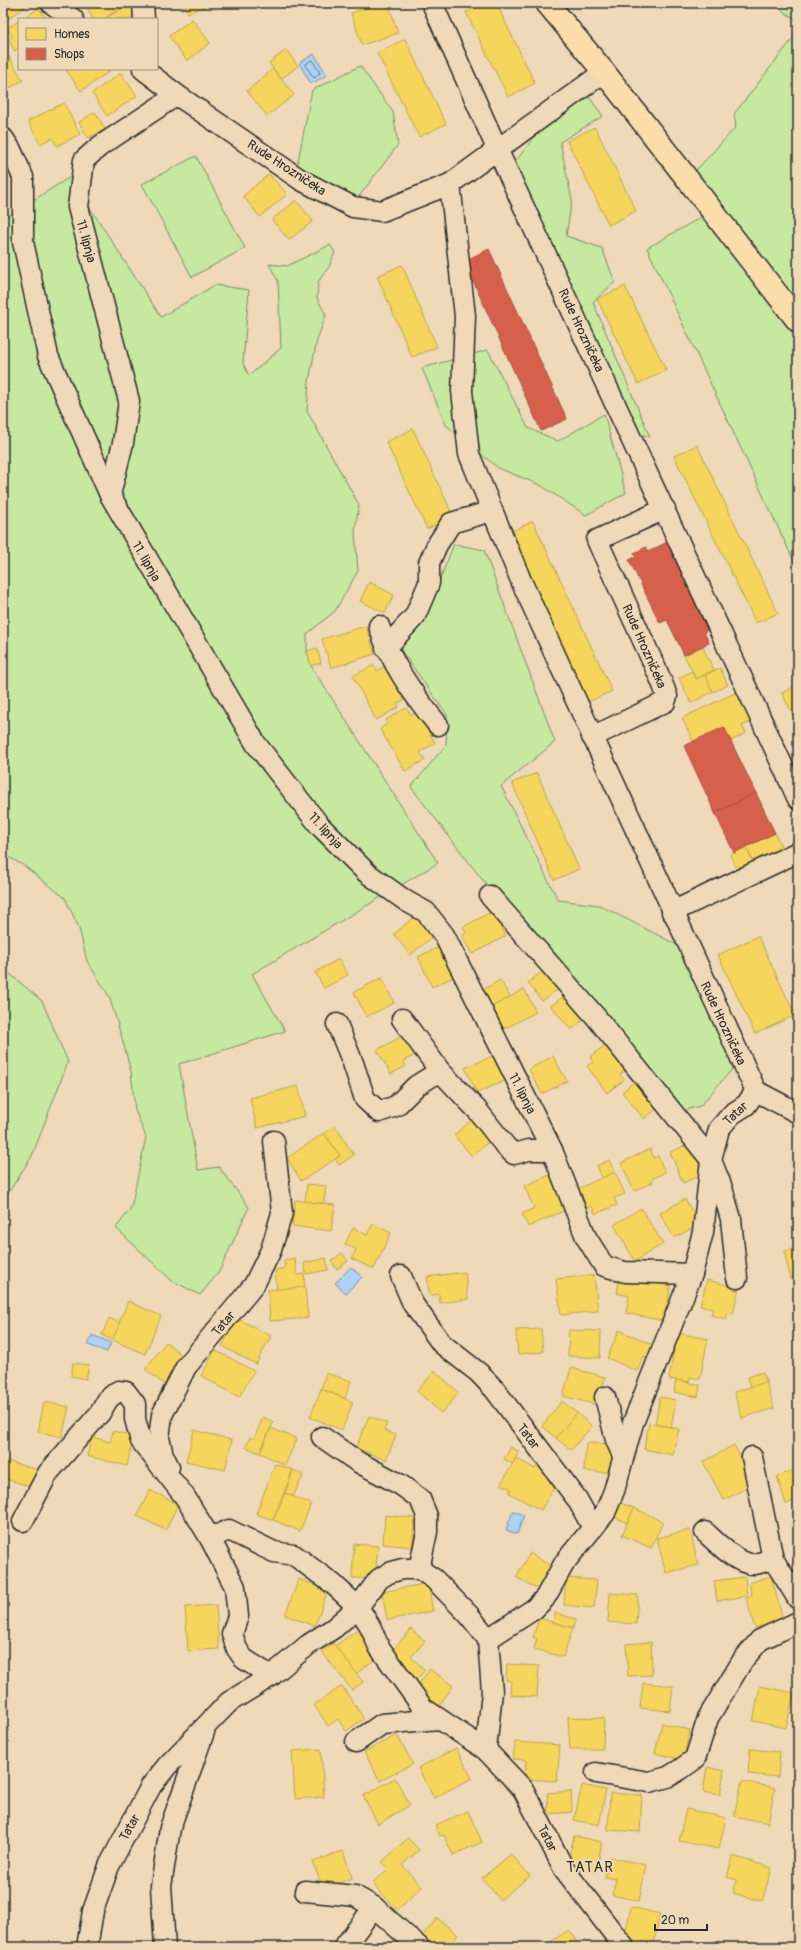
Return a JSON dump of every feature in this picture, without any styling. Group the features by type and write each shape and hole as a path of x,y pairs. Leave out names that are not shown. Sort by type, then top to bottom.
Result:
{"main road":[{"path":"547,3 604,72 798,321"}],"street":[{"path":"50,3 72,18"},
{"path":"143,3 144,18"},
{"name":"Rude Hrozničeka","path":"432,3 498,151 798,799"},
{"path":"144,70 177,95"},
{"name":"Rude Hrozničeka","path":"177,95 301,180 353,207 382,211 450,184 498,151 584,85 604,72"},
{"name":"11. lipnja","path":"110,495 123,443 129,401 78,207 84,160 100,146 177,95"},
{"name":"11. lipnja","path":"3,138 11,150 23,177 23,242 48,356 110,495 256,744 320,826 367,873 406,901 426,912 444,935 552,1150 586,1237 604,1266 625,1272 692,1274"},
{"name":"Rude Hrozničeka","path":"450,184 465,316 462,391 469,454 522,583 672,912 756,1091"},
{"name":"Rude Hrozničeka","path":"592,736 665,702 667,696 597,540 665,509"},
{"path":"386,648 415,616 429,583 429,563 437,545 451,523 492,511"},
{"path":"379,626 386,648 409,688 438,725"},
{"path":"672,912 798,852"},
{"path":"490,896 519,927 596,1017 711,1160 722,1188 731,1219 737,1278"},
{"path":"402,1019 440,1071 478,1111 506,1147 514,1154 528,1150 552,1150"},
{"path":"336,1024 353,1063 364,1099 379,1112 396,1106 416,1086 440,1071"},
{"path":"756,1091 798,1113"},
{"name":"Tatar","path":"488,1639 534,1609 545,1598 566,1562 605,1513 614,1491 623,1456 651,1376 692,1274 703,1232 711,1160 719,1129 732,1114 746,1105 756,1091"},
{"name":"Tatar","path":"271,1676 244,1659 237,1649 232,1634 238,1616 236,1587 163,1455 159,1438 162,1415 186,1367 254,1285 271,1250 282,1213 274,1141"},
{"name":"Tatar","path":"402,1276 413,1304 442,1344 479,1373 496,1390 577,1499 593,1528"},
{"name":"Tatar","path":"23,1521 48,1473 100,1413 108,1399 118,1391 126,1392 135,1404 134,1419 141,1440 185,1497"},
{"path":"605,1397 616,1440 623,1456"},
{"path":"322,1436 358,1462 400,1485 420,1499 427,1516 427,1524 419,1570 439,1584 469,1615 488,1639 492,1692 486,1750"},
{"path":"752,1457 773,1559 798,1599"},
{"name":"Tatar","path":"210,1538 230,1530 261,1547 274,1552 294,1555 334,1584 358,1607 370,1626 379,1646 423,1708 486,1750 523,1789 564,1869 624,1947"},
{"path":"705,1532 722,1548 738,1559 753,1564 773,1559"},
{"name":"Tatar","path":"87,1947 93,1911 109,1866 151,1786 167,1766 229,1702 271,1676 308,1645 334,1628 358,1607 379,1579 388,1573 402,1569 419,1570"},
{"path":"596,1773 649,1782 668,1777 682,1769 695,1759 708,1718 743,1660 760,1640 798,1622"},
{"path":"356,1742 382,1724 438,1719"},
{"name":"Tatar","path":"165,1947 161,1886 170,1828 206,1726"},
{"path":"305,1891 355,1896 374,1907 419,1947"},
{"path":"344,1947 374,1907"}],"green space":[{"path":"771,3 798,3 798,21"},
{"path":"798,32 798,570 647,248 712,211 688,179 736,127 734,114"},
{"path":"360,66 393,112 398,145 357,199 297,166 312,90"},
{"path":"589,97 603,116 560,142 572,200 566,236 602,248 615,282 593,302 650,437 639,434 512,166 544,124 570,104"},
{"path":"196,156 245,248 192,277 142,184"},
{"path":"70,177 161,317 215,285 249,290 243,363 249,376 281,348 278,281 269,264 287,266 330,245 335,252 329,267 318,282 317,298 326,315 317,340 309,381 307,411 359,505 355,532 358,571 335,611 307,634 307,651 311,666 438,863 252,974 285,1031 179,1064 198,1170 219,1167 249,1207 219,1272 200,1295 171,1280 116,1228 131,1208 146,1137 135,1110 131,1072 122,1038 109,996 87,961 79,928 65,898 23,865 3,854 3,219"},
{"path":"488,350 528,428 558,441 604,414 626,493 586,515 540,485 498,468 446,425 422,368"},
{"path":"454,544 484,550 555,742 501,786 558,900 599,905 681,947 734,1067 700,1106 682,1111 481,878 411,787 446,745 447,715 401,650 438,584"},
{"path":"3,968 42,1001 68,1062 32,1156 3,1201"}],"water":[{"path":"314,54 327,75 311,84 299,63"},
{"path":"351,1267 362,1277 346,1293 335,1283"},
{"path":"92,1335 111,1343 107,1352 88,1345"},
{"path":"513,1511 524,1515 517,1534 506,1530"}],"building: Homes":[{"path":"3,3 22,3 25,7 3,22"},
{"path":"84,3 123,3 125,6 105,18 92,18"},
{"path":"130,3 140,18 108,18"},
{"path":"184,3 213,3 188,13"},
{"path":"318,3 339,3 320,9"},
{"path":"380,3 388,3 398,33 362,45 351,13"},
{"path":"486,3 496,3 535,83 508,97 466,12"},
{"path":"39,8 45,18 24,18"},
{"path":"192,19 210,43 187,61 169,36"},
{"path":"18,22 18,49 15,51 8,40 12,37 7,28"},
{"path":"405,39 446,124 419,137 377,53"},
{"path":"286,50 298,66 281,79 269,63"},
{"path":"9,57 23,80 3,92 3,61"},
{"path":"273,69 294,95 267,116 247,91"},
{"path":"66,70 110,71 81,91"},
{"path":"121,73 137,96 107,116 92,93"},
{"path":"64,103 80,134 57,146 52,138 40,144 28,121"},
{"path":"95,112 105,129 88,138 79,122"},
{"path":"595,127 636,211 609,225 567,141"},
{"path":"269,174 287,194 260,217 243,196"},
{"path":"296,200 313,221 289,240 272,220"},
{"path":"402,265 437,347 412,357 377,276"},
{"path":"625,286 666,370 638,384 597,299"},
{"path":"413,429 453,516 427,529 386,442"},
{"path":"697,445 778,613 756,623 674,456"},
{"path":"533,521 612,691 586,703 508,533"},
{"path":"369,582 394,595 385,613 360,601"},
{"path":"366,626 375,654 331,668 322,639"},
{"path":"702,646 714,670 696,679 684,655"},
{"path":"317,648 321,663 311,666 307,651"},
{"path":"374,665 377,671 386,665 405,700 397,703 399,707 376,720 353,676"},
{"path":"720,668 728,685 713,692 705,675"},
{"path":"692,671 696,679 705,675 713,692 691,703 679,678"},
{"path":"798,685 798,725 782,693"},
{"path":"741,690 755,720 742,726 746,733 731,741 724,727 693,741 682,718"},
{"path":"406,708 411,715 417,711 435,743 420,752 425,760 405,771 380,729 388,723 386,720"},
{"path":"537,773 579,869 554,880 512,783"},
{"path":"775,833 783,850 754,864 746,847"},
{"path":"746,847 754,864 738,871 730,855"},
{"path":"493,911 506,936 472,954 462,936 466,933 463,927"},
{"path":"418,914 435,935 410,955 394,934"},
{"path":"758,936 795,1015 755,1034 718,955"},
{"path":"443,945 458,975 432,987 418,957"},
{"path":"339,959 348,975 324,988 315,972"},
{"path":"548,967 563,986 542,1001 528,983"},
{"path":"382,978 394,1003 366,1017 354,992"},
{"path":"500,980 510,997 492,1007 482,990"},
{"path":"524,989 536,1012 504,1029 492,1007"},
{"path":"569,992 588,1016 571,1030 551,1006"},
{"path":"406,1034 417,1054 404,1061 406,1066 391,1074 377,1050"},
{"path":"610,1041 623,1058 618,1061 625,1071 620,1074 624,1080 607,1093 587,1066 593,1062 590,1057"},
{"path":"497,1054 509,1079 477,1093 465,1068"},
{"path":"553,1056 567,1081 542,1094 529,1069"},
{"path":"640,1077 662,1104 644,1119 622,1092"},
{"path":"298,1086 305,1116 257,1128 250,1098"},
{"path":"475,1117 493,1138 472,1156 454,1135"},
{"path":"335,1126 354,1155 339,1165 335,1159 340,1156 324,1133"},
{"path":"324,1133 340,1156 301,1181 287,1158"},
{"path":"692,1143 705,1173 683,1183 670,1152"},
{"path":"650,1149 654,1158 658,1156 665,1172 652,1179 653,1182 634,1191 621,1163"},
{"path":"609,1160 615,1172 602,1178 597,1166"},
{"path":"615,1172 625,1194 614,1198 617,1205 595,1214 592,1206 585,1209 577,1189"},
{"path":"554,1173 570,1208 528,1227 522,1214 534,1208 524,1186"},
{"path":"307,1184 326,1186 324,1203 305,1202"},
{"path":"685,1199 700,1224 674,1238 660,1213"},
{"path":"295,1200 335,1205 331,1231 292,1226"},
{"path":"641,1208 663,1244 635,1261 614,1225"},
{"path":"373,1224 391,1233 374,1269 352,1259 356,1249 345,1244 353,1228 367,1235"},
{"path":"798,1248 798,1278 791,1280 784,1251"},
{"path":"342,1253 348,1261 337,1269 331,1261"},
{"path":"295,1258 297,1275 304,1274 305,1287 277,1290 275,1270 285,1268 284,1260"},
{"path":"326,1258 328,1270 306,1274 304,1263"},
{"path":"465,1272 468,1299 440,1303 439,1294 430,1296 427,1277"},
{"path":"594,1275 598,1311 561,1315 556,1279"},
{"path":"620,1276 671,1286 663,1321 626,1313 629,1296 617,1293"},
{"path":"707,1280 739,1288 733,1314 728,1313 726,1319 711,1315 713,1309 700,1306"},
{"path":"305,1287 308,1318 270,1321 268,1290"},
{"path":"128,1301 161,1316 145,1354 112,1340"},
{"path":"109,1318 120,1323 112,1340 102,1335"},
{"path":"237,1318 271,1336 256,1364 222,1346"},
{"path":"541,1329 543,1352 518,1354 516,1330"},
{"path":"569,1330 601,1331 600,1358 568,1356"},
{"path":"619,1330 656,1346 650,1359 644,1356 637,1371 607,1358"},
{"path":"677,1333 708,1339 700,1379 690,1377 689,1382 669,1379"},
{"path":"166,1342 186,1358 165,1385 145,1369"},
{"path":"215,1350 254,1371 239,1397 201,1376"},
{"path":"73,1363 89,1365 86,1379 71,1376"},
{"path":"571,1368 605,1377 597,1405 563,1396"},
{"path":"435,1371 459,1393 441,1413 417,1391"},
{"path":"763,1372 766,1382 751,1387 748,1377"},
{"path":"326,1373 351,1381 345,1398 321,1389"},
{"path":"676,1380 700,1385 698,1397 674,1392"},
{"path":"766,1382 774,1408 742,1418 734,1392"},
{"path":"321,1389 353,1402 342,1430 310,1417"},
{"path":"660,1397 676,1400 671,1427 655,1424"},
{"path":"562,1401 577,1413 556,1438 542,1426"},
{"path":"44,1402 69,1407 62,1437 38,1432"},
{"path":"577,1413 592,1426 571,1450 556,1438"},
{"path":"369,1416 387,1423 384,1430 396,1435 386,1460 356,1448"},
{"path":"263,1417 273,1422 260,1453 246,1447 250,1437 254,1439"},
{"path":"649,1423 679,1429 673,1455 644,1449"},
{"path":"271,1428 297,1439 285,1465 260,1453"},
{"path":"194,1430 232,1440 225,1470 186,1461"},
{"path":"113,1431 134,1436 127,1466 87,1456 92,1437 110,1442"},
{"path":"586,1443 614,1444 612,1473 584,1471"},
{"path":"734,1445 755,1483 724,1500 703,1462"},
{"path":"511,1447 519,1452 513,1464 504,1459"},
{"path":"516,1458 535,1469 538,1464 556,1474 556,1484 541,1510 509,1493 511,1489 501,1484"},
{"path":"4,1460 41,1471 35,1488 3,1478"},
{"path":"275,1464 293,1470 273,1520 256,1514"},
{"path":"798,1469 798,1500 786,1504 777,1476"},
{"path":"293,1470 303,1475 293,1497 285,1493"},
{"path":"150,1490 178,1504 166,1530 137,1516"},
{"path":"285,1493 311,1504 300,1531 273,1520"},
{"path":"620,1503 634,1508 628,1523 614,1517"},
{"path":"634,1508 663,1522 651,1548 622,1535"},
{"path":"385,1515 415,1518 412,1547 383,1544"},
{"path":"690,1530 698,1565 666,1573 657,1538"},
{"path":"354,1544 378,1546 375,1579 352,1578"},
{"path":"530,1553 551,1566 538,1589 516,1577"},
{"path":"771,1576 783,1619 755,1628 746,1598 752,1596 749,1583"},
{"path":"745,1577 747,1596 717,1601 714,1581"},
{"path":"566,1578 597,1580 594,1608 564,1605"},
{"path":"299,1579 328,1590 315,1626 285,1615"},
{"path":"428,1583 433,1611 387,1620 382,1592"},
{"path":"610,1593 638,1595 636,1624 608,1622"},
{"path":"216,1605 219,1649 188,1651 185,1607"},
{"path":"555,1613 576,1619 573,1628 553,1622"},
{"path":"539,1618 573,1628 563,1657 534,1649 537,1639 533,1637"},
{"path":"411,1629 425,1641 411,1657 425,1670 417,1679 389,1654"},
{"path":"357,1630 378,1657 356,1674 335,1646"},
{"path":"651,1642 652,1675 628,1676 626,1644"},
{"path":"333,1643 363,1682 352,1690 322,1652"},
{"path":"507,1664 539,1666 537,1697 510,1695 511,1681 506,1680"},
{"path":"430,1669 453,1686 439,1706 415,1689"},
{"path":"643,1683 673,1686 670,1711 640,1708"},
{"path":"342,1686 364,1719 346,1731 338,1719 328,1726 314,1705"},
{"path":"760,1686 794,1693 786,1728 753,1721"},
{"path":"568,1717 604,1718 603,1749 570,1749"},
{"path":"662,1723 690,1730 683,1760 655,1753"},
{"path":"397,1735 413,1764 380,1781 364,1752"},
{"path":"515,1742 560,1745 557,1781 525,1779 526,1760 513,1759"},
{"path":"456,1748 472,1778 434,1798 418,1768"},
{"path":"321,1749 324,1797 295,1799 292,1751"},
{"path":"750,1749 780,1752 778,1777 748,1774"},
{"path":"707,1767 724,1771 720,1795 703,1792"},
{"path":"395,1778 410,1805 378,1824 363,1796"},
{"path":"742,1781 775,1788 768,1823 734,1816"},
{"path":"582,1785 606,1790 599,1825 574,1820"},
{"path":"571,1791 572,1812 548,1814 547,1793"},
{"path":"610,1793 642,1795 640,1832 608,1830"},
{"path":"686,1809 726,1818 719,1849 679,1841"},
{"path":"468,1811 482,1842 453,1855 444,1835 440,1836 435,1825"},
{"path":"574,1836 602,1842 596,1872 567,1866"},
{"path":"408,1838 419,1850 402,1865 422,1887 397,1910 372,1883 388,1869 382,1862"},
{"path":"343,1851 352,1878 323,1889 313,1862"},
{"path":"511,1854 530,1876 500,1900 482,1878"},
{"path":"733,1856 772,1868 762,1901 733,1893 737,1880 727,1877"},
{"path":"610,1857 646,1865 639,1901 612,1895 616,1879 605,1877"},
{"path":"631,1907 660,1914 653,1947 640,1947 623,1943"},
{"path":"437,1918 458,1935 448,1947 429,1947 420,1939"},
{"path":"569,1930 580,1947 544,1947 544,1946"},
{"path":"687,1942 726,1945 726,1947 687,1947"},
{"path":"740,1943 775,1947 739,1947"}],"building: Shops":[{"path":"489,249 567,419 541,431 464,261"},
{"path":"667,542 710,629 704,632 709,643 684,655 667,620 660,623 629,560 636,557 634,553 646,547 648,552"},
{"path":"724,727 756,793 715,813 684,746"},
{"path":"756,793 775,833 734,853 715,813"}],"district":[{"name":"TATAR","path":"590,1867"}]}
